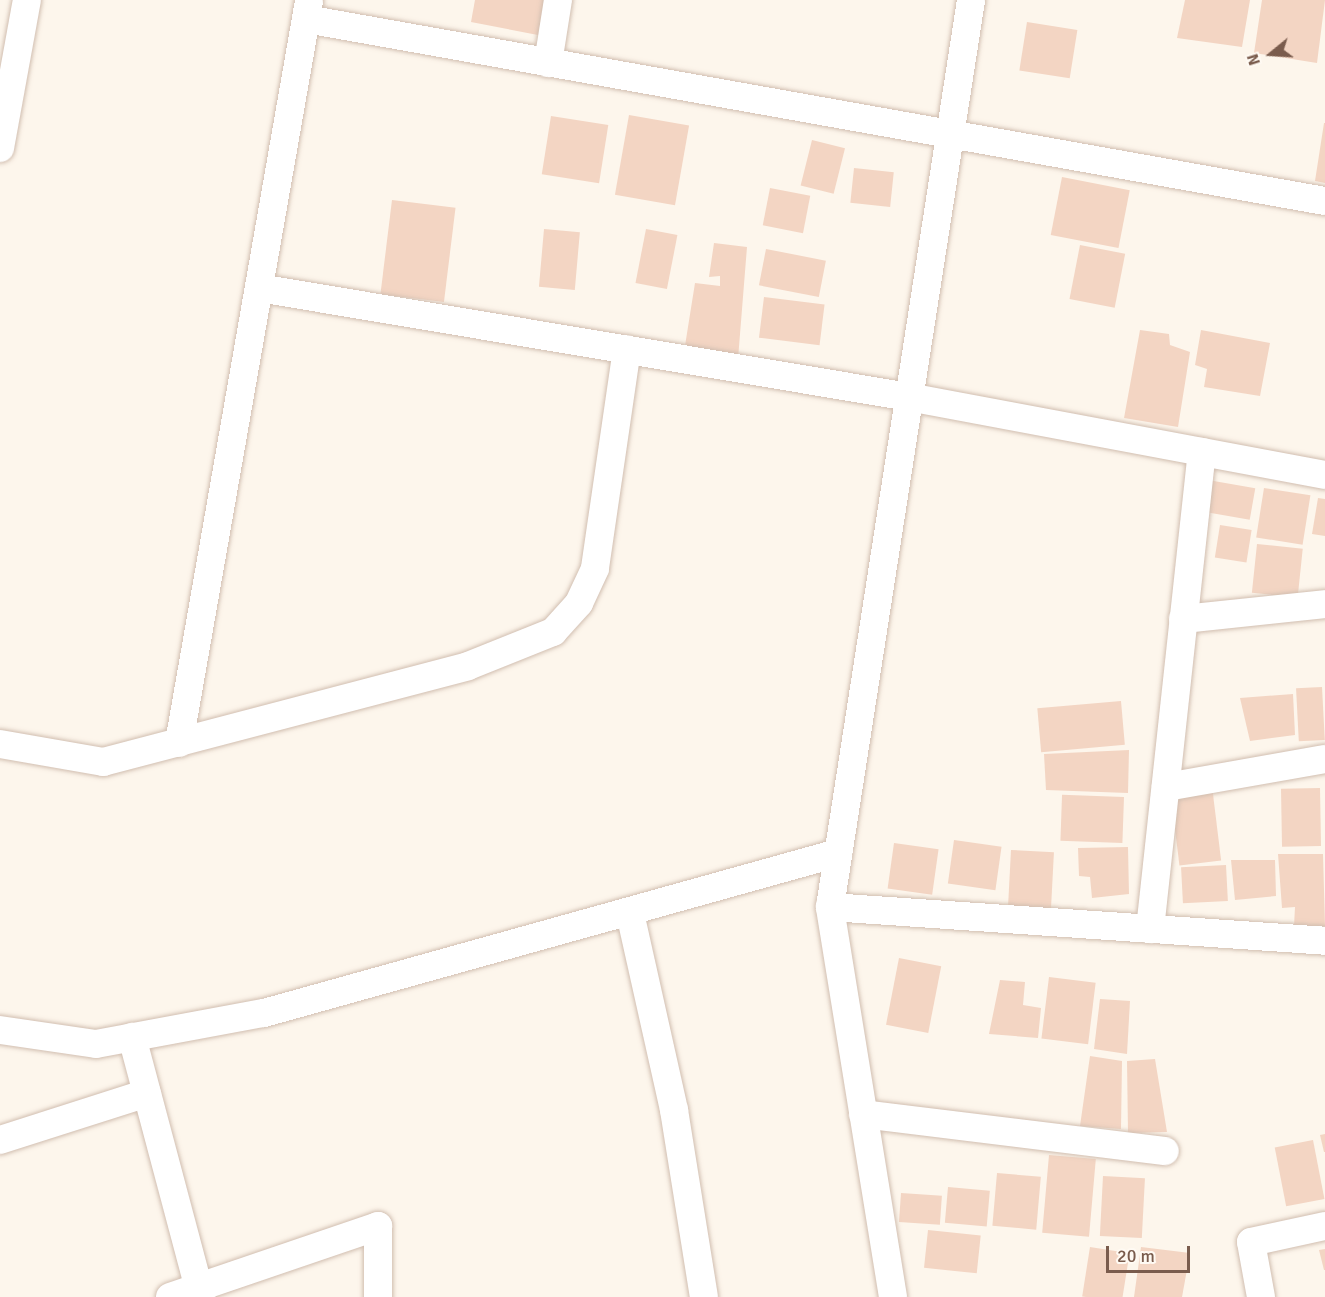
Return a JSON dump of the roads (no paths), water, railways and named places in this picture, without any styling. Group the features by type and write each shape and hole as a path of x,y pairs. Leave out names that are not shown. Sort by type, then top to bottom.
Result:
{"street":[{"path":"0,148 27,0"},
{"path":"548,63 558,0"},
{"path":"893,1297 830,907 970,0"},
{"path":"179,743 308,10 548,63 1325,201"},
{"path":"259,288 909,397 1325,475"},
{"path":"0,744 103,762 468,666 553,632 579,603 595,568 627,349"},
{"path":"1150,929 1202,452"},
{"path":"1183,620 1325,604"},
{"path":"1166,787 1325,759"},
{"path":"0,1030 96,1044 264,1012 630,913 838,852"},
{"path":"830,907 1325,941"},
{"path":"630,913 674,1110 704,1297"},
{"path":"132,1037 201,1292"},
{"path":"0,1140 147,1094"},
{"path":"863,1114 1165,1151"},
{"path":"170,1297 201,1292 378,1226 378,1297"},
{"path":"1261,1297 1251,1242 1325,1226"}]}
